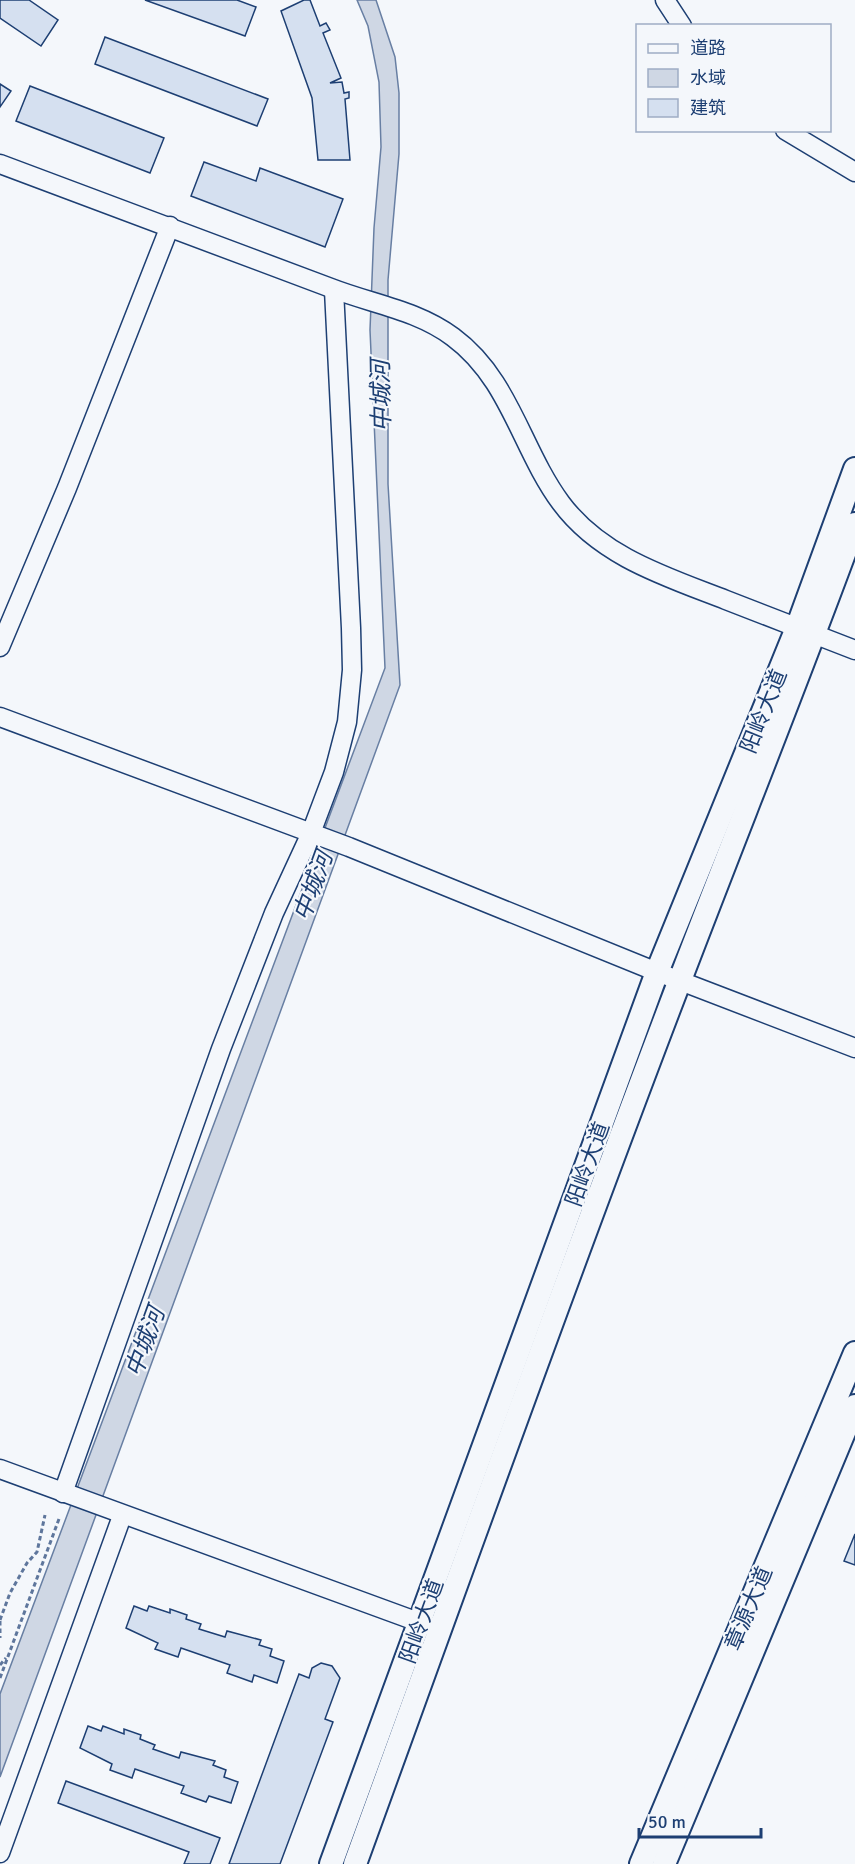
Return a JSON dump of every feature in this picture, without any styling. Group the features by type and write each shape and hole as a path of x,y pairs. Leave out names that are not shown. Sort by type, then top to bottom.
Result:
{"main road":[{"name":"阳岭大道","path":"331,1864 430,1626 680,981 806,631 855,469"},
{"name":"阳岭大道","path":"355,1864 430,1626 657,972 855,524"},
{"name":"章源大道","path":"641,1864 855,1353"},
{"name":"章源大道","path":"663,1864 855,1406"}],"street":[{"path":"665,0 681,24"},
{"path":"788,132 855,172"},
{"path":"0,164 170,226 334,290 396,308 426,321 453,337 478,358 497,383 561,504 589,533 611,550 645,568 855,650"},
{"path":"0,647 67,488 170,226"},
{"path":"63,1493 225,1039 274,913 310,833 334,772 347,722 352,670 334,290"},
{"path":"0,717 349,847 657,972 855,1048"},
{"path":"0,1469 117,1514 430,1626"},
{"path":"0,1853 117,1514"}],"path":[{"path":"0,1638 0,1621 10,1593 27,1563 37,1552 45,1515"},
{"path":"0,1678 59,1519"},
{"path":"0,1665 9,1654"}],"water":[{"name":"中城河","path":"357,0 376,0 395,57 399,93 399,154 388,280 388,484 400,685 0,1777 0,1694 385,668 370,330 374,228 381,147 379,82 368,26"}],"building":[{"path":"0,0 29,0 58,20 41,46 0,18"},
{"path":"145,0 237,0 256,7 245,36"},
{"path":"304,0 310,0 320,26 326,23 330,30 323,33 341,78 330,83 342,82 344,93 349,92 349,98 345,99 350,160 318,160 312,98 281,11"},
{"path":"105,37 268,99 257,126 95,64"},
{"path":"0,84 11,91 0,107"},
{"path":"30,86 164,138 150,173 16,121"},
{"path":"204,162 256,181 260,168 343,199 325,247 191,196"},
{"path":"855,1534 855,1565 844,1561"},
{"path":"134,1606 147,1611 149,1606 170,1613 170,1609 187,1615 186,1619 201,1624 199,1629 225,1637 227,1631 261,1640 259,1645 272,1649 270,1656 284,1661 277,1683 254,1675 252,1682 227,1673 230,1665 181,1648 178,1657 155,1649 158,1643 126,1628"},
{"path":"321,1663 332,1666 340,1678 325,1719 333,1722 280,1864 229,1864 299,1674 309,1678 312,1668"},
{"path":"88,1726 101,1731 103,1726 124,1734 124,1729 141,1735 140,1739 155,1745 153,1749 179,1758 181,1752 215,1761 213,1765 226,1770 224,1777 238,1782 231,1803 209,1796 206,1802 181,1793 184,1786 135,1769 132,1778 110,1770 112,1764 80,1748"},
{"path":"66,1781 220,1838 210,1864 184,1864 189,1852 58,1803"}]}
